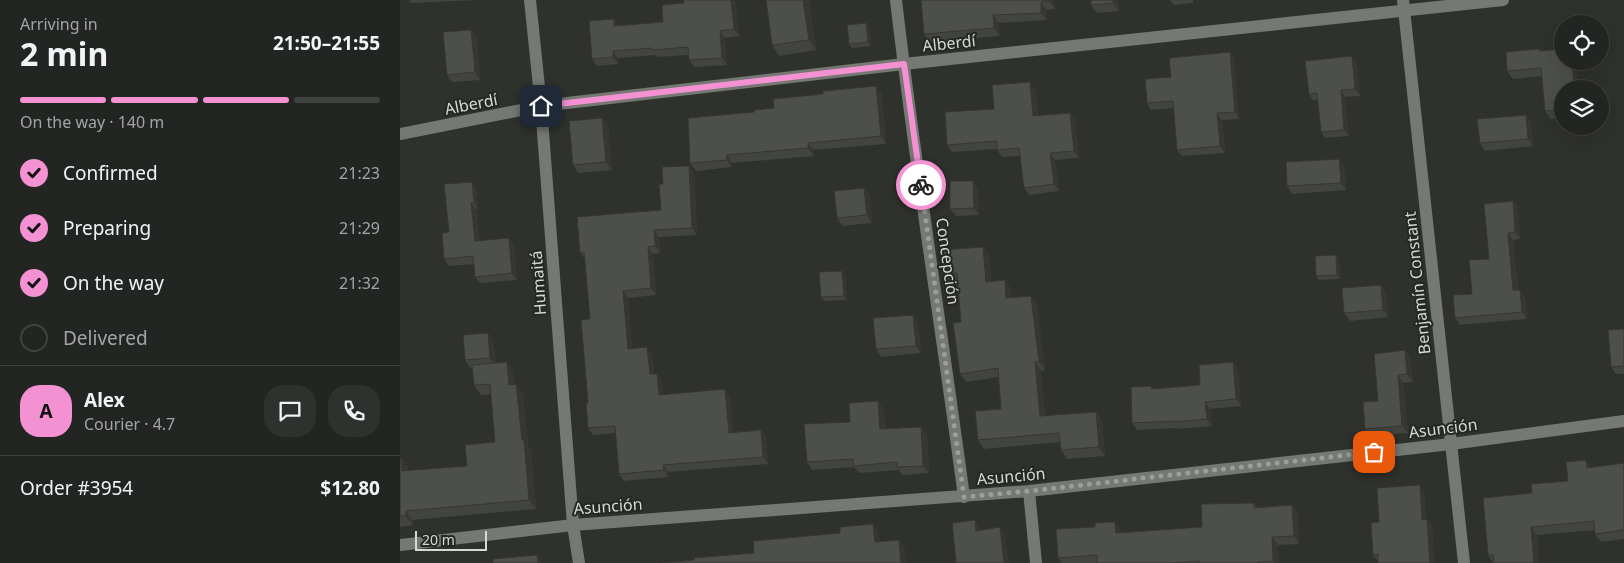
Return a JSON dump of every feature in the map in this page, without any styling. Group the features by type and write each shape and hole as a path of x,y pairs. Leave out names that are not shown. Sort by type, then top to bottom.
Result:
{"street":[{"name":"Humaitá","path":"530,0 541,106 573,525 579,563"},
{"name":"Concepción","path":"896,0 964,497"},
{"name":"Alberdí","path":"400,134 541,106 1404,5 1503,0"},
{"name":"Benjamín Constant","path":"1404,5 1464,563"},
{"name":"Asunción","path":"400,545 573,525 1029,491 1451,444 1624,421"},
{"path":"1029,491 1036,563"}],"building":[{"path":"684,0 731,0 734,29 720,31 722,58 689,60 688,47 613,51 613,57 592,59 589,21 614,19 614,26 663,22 662,5 684,3"},
{"path":"766,0 803,0 809,40 772,45"},
{"path":"921,0 1049,1 1041,2 1041,13 993,15 994,28 924,34"},
{"path":"1091,0 1113,0 1113,3 1091,5"},
{"path":"866,23 868,42 849,44 847,25"},
{"path":"471,30 475,72 447,75 443,32"},
{"path":"1554,50 1554,70 1573,70 1573,80 1554,80 1554,110 1545,111 1541,68 1507,71 1506,52"},
{"path":"1230,52 1235,112 1217,113 1220,146 1177,150 1173,101 1147,103 1145,79 1171,77 1169,58"},
{"path":"1352,56 1355,89 1341,90 1344,130 1321,132 1317,93 1309,94 1305,61"},
{"path":"1030,82 1033,116 1070,113 1074,151 1050,153 1054,184 1024,188 1019,148 997,150 997,141 947,145 945,112 994,109 992,85"},
{"path":"876,86 881,136 808,143 808,148 727,155 727,160 690,163 688,118 754,112 754,110 774,108 773,99 823,94 823,91"},
{"path":"1526,115 1528,139 1480,143 1477,119"},
{"path":"602,118 606,162 573,165 569,121"},
{"path":"1339,159 1341,183 1287,186 1286,162"},
{"path":"689,166 692,228 654,230 655,246 648,247 651,288 623,291 628,349 647,347 650,374 657,374 659,395 725,389 729,433 761,430 763,457 663,465 664,470 619,474 615,426 588,428 586,403 588,403 581,320 590,319 584,252 580,253 577,217 661,210 659,184 663,184 662,167"},
{"path":"950,181 973,181 974,208 950,209"},
{"path":"472,182 474,202 471,203 475,241 509,238 512,273 475,277 473,256 444,259 442,233 449,232 444,184"},
{"path":"864,188 867,215 837,218 834,191"},
{"path":"1513,201 1515,232 1508,233 1513,290 1520,290 1522,312 1455,318 1453,295 1472,294 1469,260 1489,259 1484,204"},
{"path":"983,247 986,282 1005,280 1006,298 1031,296 1039,362 1035,362 1040,416 1096,412 1099,447 1061,450 1059,433 978,440 975,411 1001,409 998,368 960,374 953,323 961,322 957,273 944,274 942,250"},
{"path":"1336,255 1337,275 1316,276 1315,256"},
{"path":"842,271 844,296 821,297 819,272"},
{"path":"1381,285 1383,310 1344,313 1342,288"},
{"path":"913,315 916,346 876,349 873,318"},
{"path":"1624,329 1624,366 1611,367 1608,330"},
{"path":"488,333 490,358 465,360 463,335"},
{"path":"1405,350 1407,374 1398,375 1402,426 1365,429 1363,402 1378,401 1374,354"},
{"path":"507,362 509,385 516,384 522,440 524,440 529,500 406,511 406,516 400,516 400,458 402,471 467,466 465,445 495,442 490,384 474,385 472,365"},
{"path":"1233,362 1236,399 1205,402 1207,419 1132,423 1131,387 1151,386 1151,389 1200,385 1199,365"},
{"path":"878,401 880,429 921,427 923,466 897,467 897,462 853,466 853,459 807,462 804,424 850,422 849,403"},
{"path":"1586,460 1587,468 1624,463 1624,530 1595,534 1594,521 1531,527 1534,563 1494,563 1493,555 1488,555 1483,498 1532,493 1531,484 1568,481 1566,462"},
{"path":"1420,485 1422,520 1427,519 1430,563 1378,563 1378,554 1373,555 1371,523 1379,522 1377,488"},
{"path":"1254,503 1254,508 1292,505 1294,536 1272,537 1273,561 1258,563 1200,563 1199,561 1097,563 1097,555 1058,558 1056,529 1095,527 1095,523 1115,522 1116,533 1202,527 1201,504"},
{"path":"975,520 976,531 1000,527 1004,563 956,563 952,523"},
{"path":"873,524 875,542 899,540 901,563 661,563 754,553 753,541 840,533 840,527"},
{"path":"537,555 538,563 493,563 493,559"}],"way so far":[{"path":"921,185 964,497 1374,452"}],"route":[{"path":"541,106 904,64 921,185"}]}
